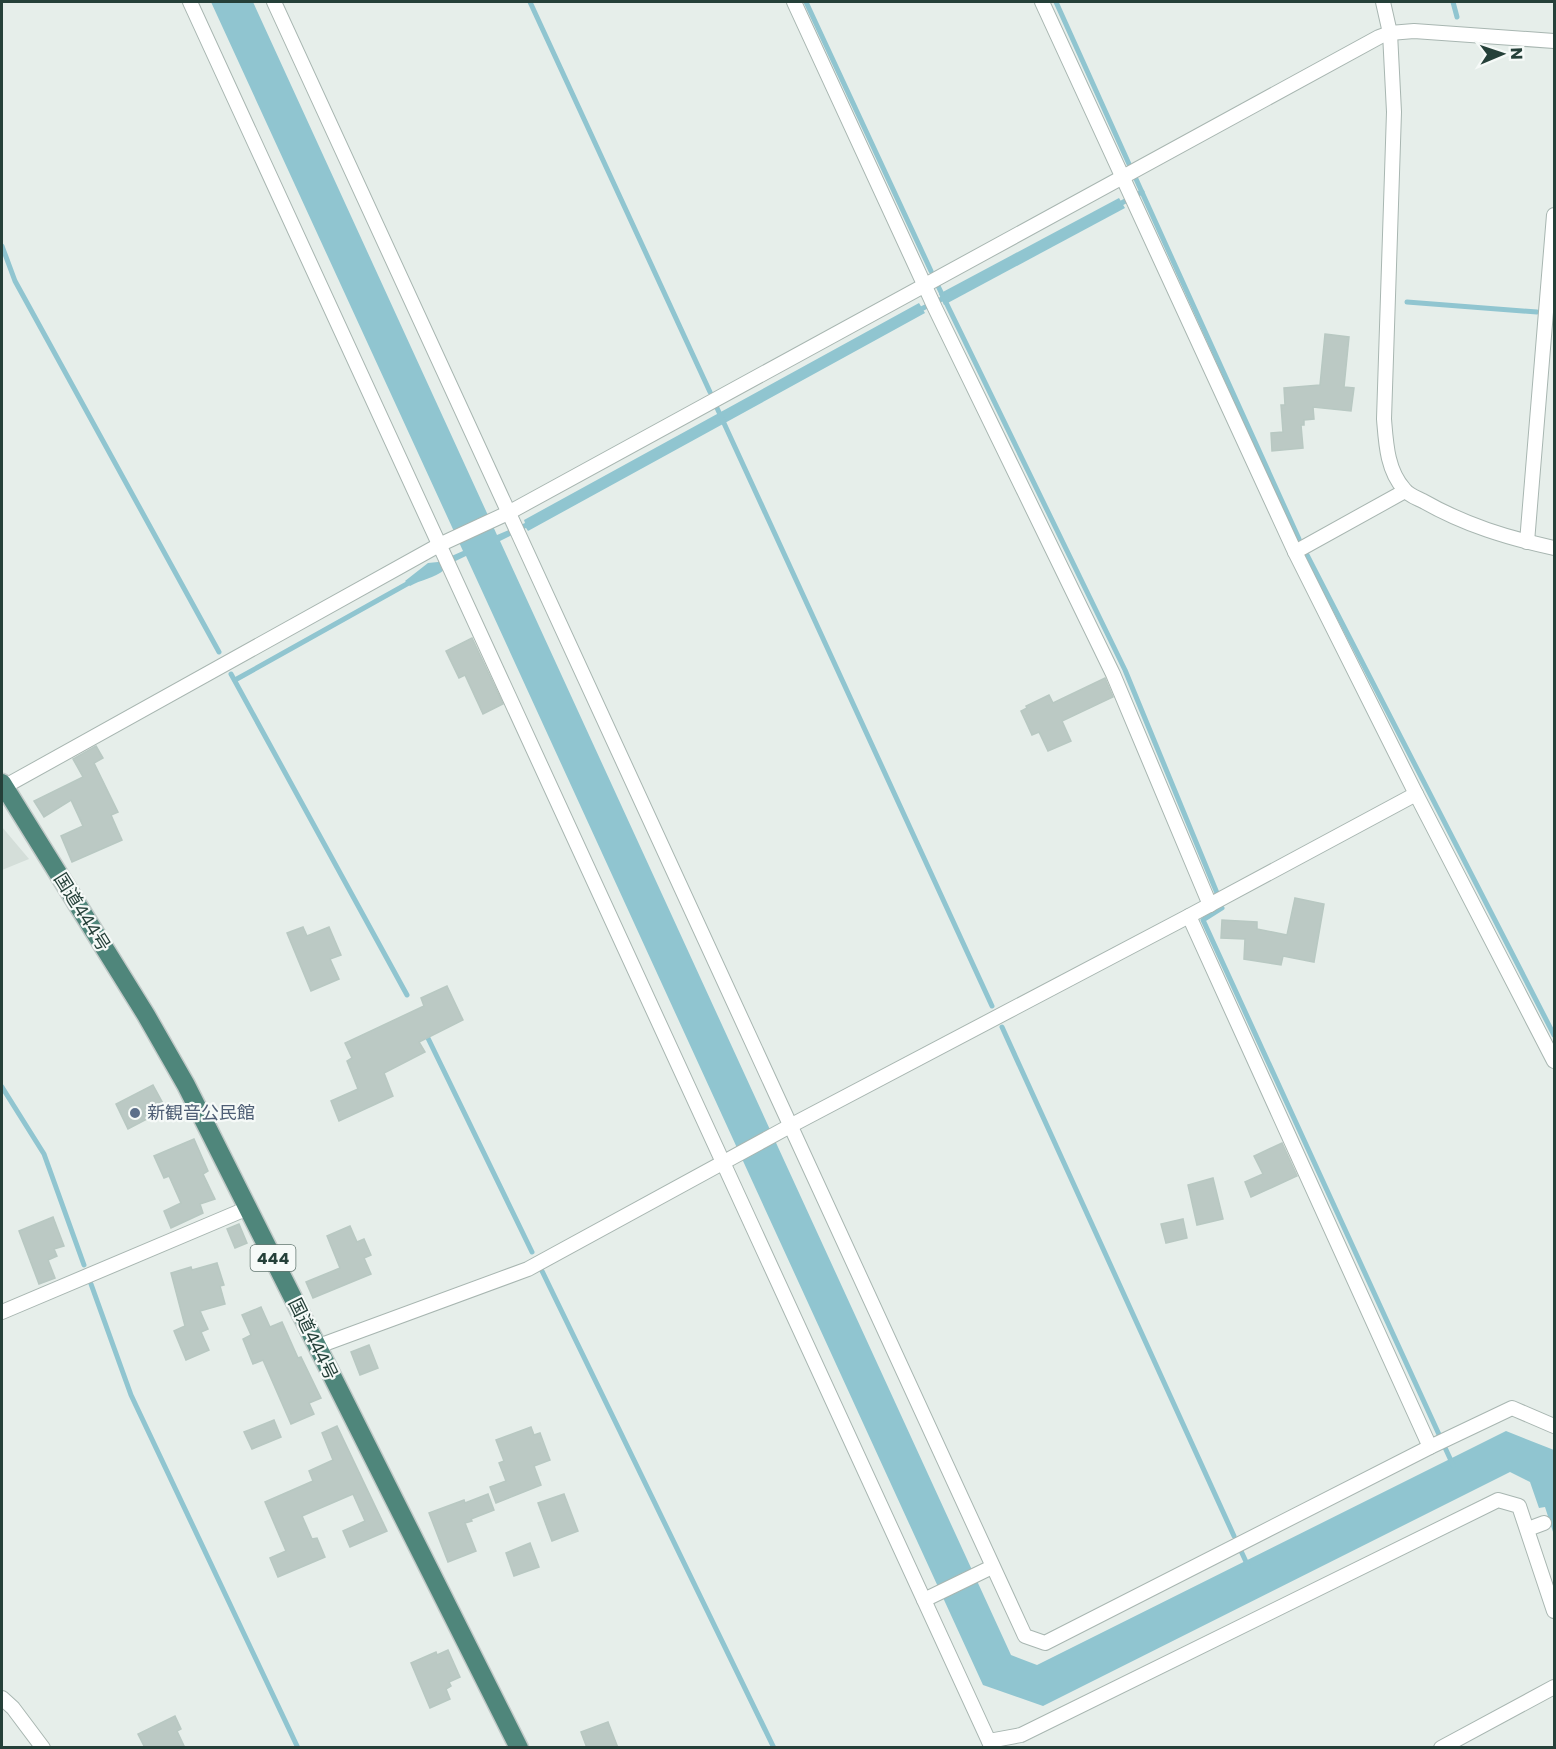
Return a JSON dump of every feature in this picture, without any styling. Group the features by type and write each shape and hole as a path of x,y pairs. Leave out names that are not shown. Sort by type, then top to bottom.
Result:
{"highway":[{"name":"国道444号","path":"2,786 146,1015 186,1085 519,1748"}],"street":[{"path":"190,2 729,1160 924,1600 991,1744 1021,1735 1498,1500 1519,1506 1554,1611"},
{"path":"274,2 785,1129 1025,1636 1045,1643 1438,1443 1512,1408 1554,1426"},
{"path":"794,2 930,296 1113,674 1210,905"},
{"path":"1042,2 1295,552 1416,794 1554,1061"},
{"path":"1383,2 1390,33 1394,112 1384,418 1388,455 1396,478 1405,491 1448,515 1504,537 1554,548"},
{"path":"2,786 445,552 509,522 930,296 1122,178 1379,37 1390,33 1414,31 1554,41"},
{"path":"1527,542 1554,215"},
{"path":"1295,552 1405,491"},
{"path":"316,1347 528,1269 785,1129 1416,794"},
{"path":"1189,916 1438,1443"},
{"path":"2,1312 248,1208"},
{"path":"1528,1529 1544,1523"},
{"path":"924,1600 992,1567"},
{"path":"1441,1748 1554,1688"},
{"path":"2,1698 13,1707 44,1748"}],"shaded area":[{"path":"2,827 29,859 2,870"}],"water":[{"path":"211,2 253,2 497,535 525,523 524,520 919,303 925,313 528,531 526,528 500,541 1011,1655 1037,1665 1506,1431 1554,1450 1554,1535 1545,1507 1539,1508 1530,1482 1510,1472 1043,1706 983,1685 466,556 443,567 444,570 436,575 410,586 405,581 428,563 438,562 463,551"},
{"path":"1119,198 1125,208 944,305 939,294"}],"building":[{"path":"1325,334 1349,337 1344,387 1354,388 1351,411 1313,407 1314,419 1304,420 1304,425 1301,425 1303,448 1272,451 1271,433 1283,432 1281,405 1285,405 1284,388 1320,385"},
{"path":"472,638 503,704 483,714 465,675 459,678 446,651"},
{"path":"1105,678 1113,697 1062,721 1071,741 1048,751 1039,732 1032,735 1021,711 1027,708 1026,706 1049,695 1053,703"},
{"path":"96,746 103,758 94,763 118,812 111,815 122,840 72,862 61,836 83,826 71,800 44,817 34,801 83,777 73,759"},
{"path":"1295,898 1324,904 1314,962 1283,956 1281,965 1244,959 1245,939 1221,938 1222,920 1257,922 1257,929 1287,935"},
{"path":"303,927 307,936 329,927 341,955 330,959 339,979 311,991 287,933"},
{"path":"447,986 463,1020 419,1042 425,1052 384,1073 393,1096 339,1121 331,1101 358,1089 347,1061 352,1058 345,1043 424,1006 421,998"},
{"path":"153,1085 166,1109 128,1129 116,1104"},
{"path":"194,1139 208,1171 203,1174 215,1199 200,1204 203,1213 171,1228 164,1211 181,1203 169,1176 164,1178 154,1156"},
{"path":"1282,1143 1297,1176 1251,1197 1245,1182 1263,1174 1254,1156"},
{"path":"1213,1178 1223,1219 1197,1225 1188,1185"},
{"path":"53,1217 64,1246 54,1249 57,1256 48,1260 55,1278 39,1284 19,1231"},
{"path":"1183,1219 1187,1238 1166,1243 1161,1224"},
{"path":"239,1224 247,1243 235,1248 227,1229"},
{"path":"350,1226 357,1242 364,1239 371,1255 364,1258 371,1274 313,1298 306,1282 340,1268 327,1236"},
{"path":"217,1263 224,1285 220,1286 225,1304 200,1311 208,1329 201,1332 209,1350 186,1360 174,1331 185,1326 171,1273"},
{"path":"261,1307 270,1327 282,1322 298,1358 301,1357 321,1398 309,1403 314,1414 291,1424 263,1360 253,1364 243,1339 251,1335 242,1315"},
{"path":"369,1345 378,1368 360,1375 351,1352"},
{"path":"274,1420 281,1437 252,1449 244,1432"},
{"path":"337,1426 387,1531 350,1547 343,1531 365,1521 353,1494 302,1516 312,1539 317,1538 325,1557 278,1577 270,1558 286,1551 265,1502 313,1481 309,1471 333,1460 322,1433"},
{"path":"531,1427 534,1435 540,1433 550,1460 534,1466 541,1485 496,1503 490,1487 506,1481 499,1463 504,1461 496,1440"},
{"path":"488,1494 494,1510 465,1523 476,1551 448,1562 429,1513"},
{"path":"564,1494 578,1531 552,1541 538,1503"},
{"path":"530,1543 539,1567 514,1576 506,1553"},
{"path":"448,1650 460,1677 449,1682 451,1686 446,1689 450,1699 430,1708 411,1663 436,1652 437,1655"},
{"path":"175,1716 181,1729 177,1731 185,1748 145,1748 138,1734"},
{"path":"608,1722 618,1748 587,1748 581,1732"}],"waterway":[{"path":"530,2 710,392"},
{"path":"806,2 931,271"},
{"path":"1056,2 1129,164"},
{"path":"1453,2 1457,17"},
{"path":"1136,179 1299,539"},
{"path":"1116,206 1142,192"},
{"path":"2,246 15,281 219,652"},
{"path":"938,286 1125,670 1217,893"},
{"path":"917,311 946,297"},
{"path":"1407,302 1537,312"},
{"path":"717,408 992,1006"},
{"path":"1307,555 1554,1035"},
{"path":"235,680 414,580"},
{"path":"231,674 407,995"},
{"path":"1222,908 1203,920 1453,1465"},
{"path":"1002,1027 1234,1536"},
{"path":"425,1032 532,1252"},
{"path":"2,1087 44,1154 84,1265"},
{"path":"542,1271 774,1748"},
{"path":"91,1284 131,1395 298,1748"},
{"path":"1241,1551 1248,1566"}],"place":[{"name":"新観音公民館","path":"135,1113"}]}
